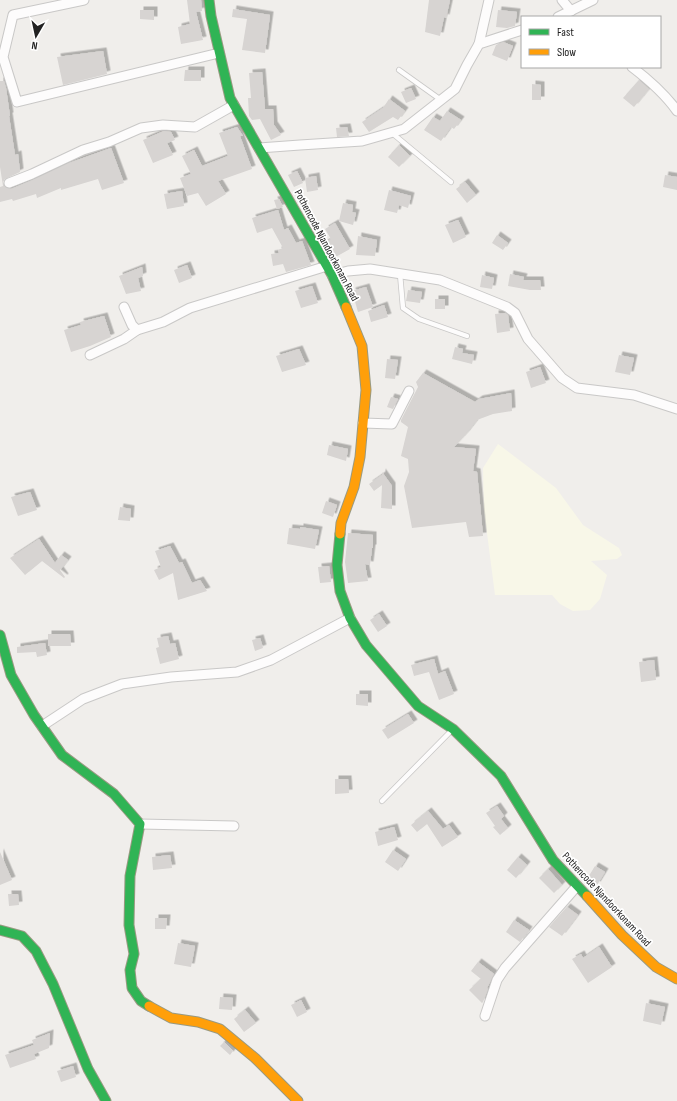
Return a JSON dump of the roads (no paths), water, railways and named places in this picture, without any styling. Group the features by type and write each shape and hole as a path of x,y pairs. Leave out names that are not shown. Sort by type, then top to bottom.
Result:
{"main road":[{"name":"Pothencode Njandoorkonam Road","path":"209,0 230,98 332,275 352,319 362,346 366,390 360,458 354,487 341,523 337,565 340,592 350,618 366,645 418,706 453,729 501,776 553,860 622,935 656,967 677,979"},
{"path":"0,635 11,675 34,715 62,755 114,794 140,824 130,876 129,893 129,925 134,954 130,970 132,988 141,1001 171,1018 198,1022 220,1029 254,1058 298,1101"},
{"path":"0,930 22,936 36,951 53,984 88,1069 106,1101"}],"street":[{"path":"84,0 13,16 3,57 17,102 220,53"},
{"path":"259,148 300,144 362,141 404,129 455,89 479,44 489,0"},
{"path":"562,0 564,15 593,0"},
{"path":"479,44 521,30"},
{"path":"633,68 643,75 670,101 677,111"},
{"path":"10,183 83,150 109,142 141,128 163,125 195,127 234,105"},
{"path":"90,355 124,339 137,330 163,322 190,308 327,266"},
{"path":"332,275 348,271 370,270 440,280 507,307 515,313 528,339 562,378 577,388 634,395 677,409"},
{"path":"124,307 132,326 137,330"},
{"path":"363,423 392,424 409,391"},
{"path":"42,726 83,699 122,684 171,677 237,672 271,660 350,618"},
{"path":"140,824 234,826"},
{"path":"485,1016 497,980 505,968 577,886"}],"lane":[{"path":"399,70 441,100"},
{"path":"392,133 450,182"},
{"path":"400,274 403,308 419,318 467,336"},
{"path":"382,801 453,729"}]}
